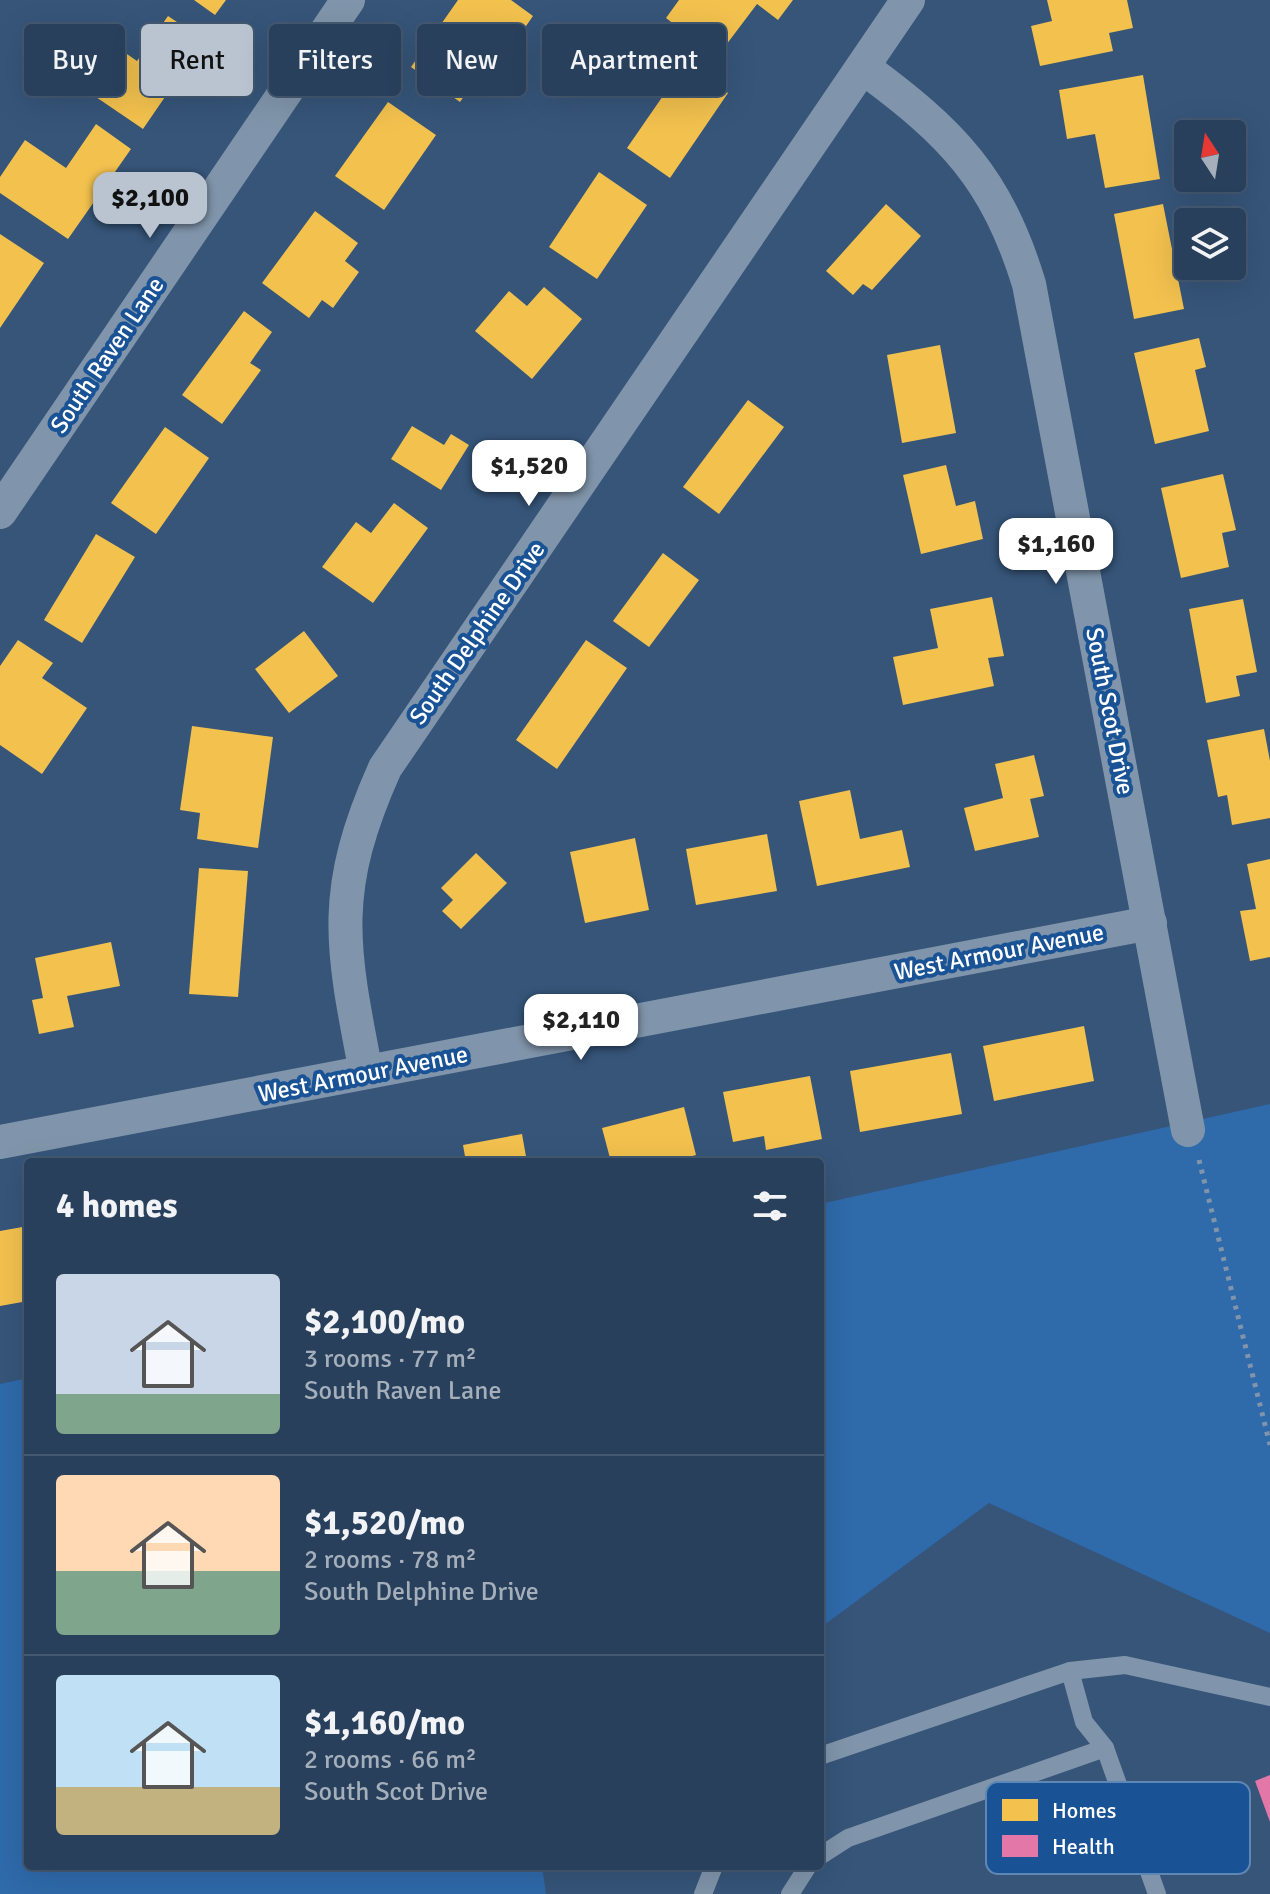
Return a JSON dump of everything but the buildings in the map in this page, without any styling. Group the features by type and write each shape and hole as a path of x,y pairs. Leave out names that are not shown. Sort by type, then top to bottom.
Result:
{"street":[{"name":"South Raven Lane","path":"0,512 348,0"},
{"name":"South Delphine Drive","path":"366,1072 346,972 343,919 347,873 362,819 385,768 908,0"},
{"name":"South Scot Drive","path":"864,68 925,113 951,139 990,188 1014,234 1029,284 1188,1130"},
{"name":"West Armour Avenue","path":"0,1142 1150,923"}],"lane":[{"path":"824,1755 1070,1671 1125,1665 1270,1697"},
{"path":"1070,1671 1084,1722 1105,1748 1117,1782"},
{"path":"1008,1782 1105,1748"},
{"path":"824,1853 848,1838 986,1790"},
{"path":"703,1894 712,1870"},
{"path":"790,1894 805,1870"},
{"path":"1150,1874 1157,1894"}],"path":[{"path":"1188,1130 1197,1151 1270,1445"}],"shaded area":[{"path":"1270,1104 1270,1633 989,1503 824,1625 824,1203"},
{"path":"24,1379 24,1870 543,1870 546,1894 0,1894 0,1384"}]}
